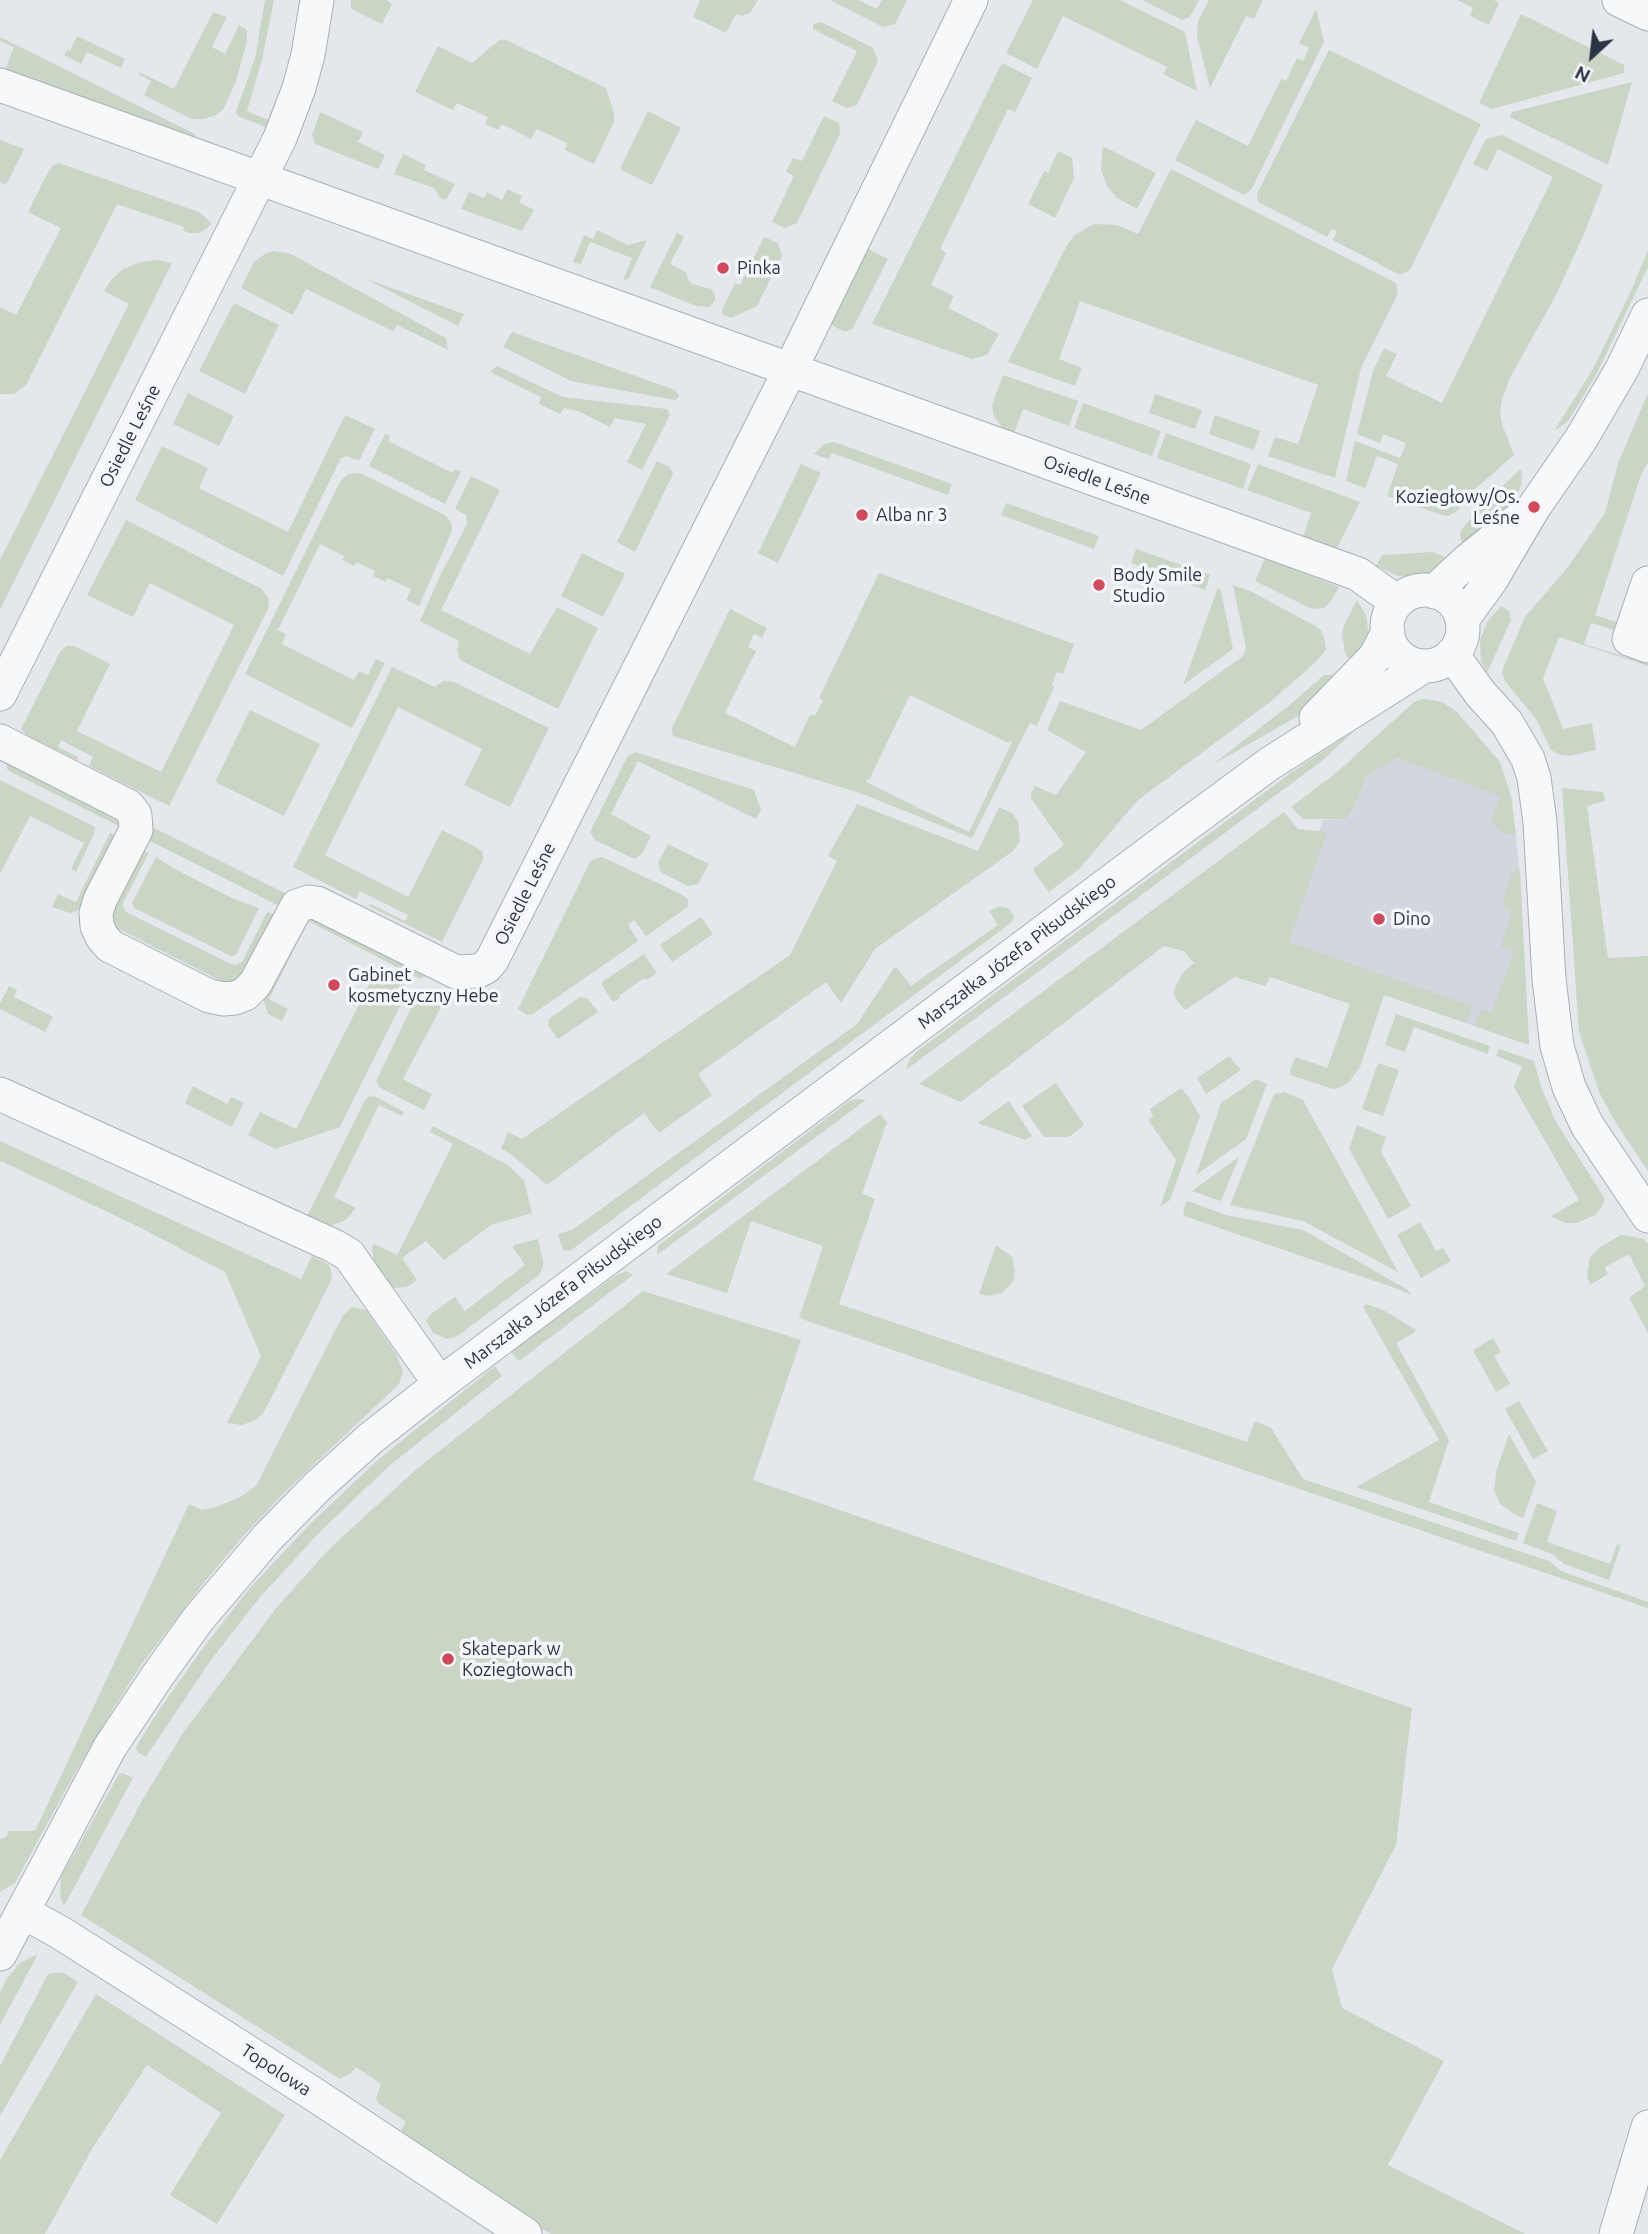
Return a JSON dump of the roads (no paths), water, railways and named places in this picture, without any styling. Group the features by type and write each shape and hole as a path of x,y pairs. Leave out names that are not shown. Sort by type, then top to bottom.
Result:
{"street":[{"name":"Osiedle Leśne","path":"0,694 280,138 308,55 317,0"},
{"name":"Osiedle Leśne","path":"0,741 128,806 135,815 136,830 100,900 96,913 97,926 110,946 209,996 224,999 245,994 255,985 297,906 309,902 317,903 456,972 478,971 486,967 492,960 790,370 971,0"},
{"path":"1619,0 1648,14"},
{"name":"Osiedle Leśne","path":"0,85 1357,574 1392,617"},
{"path":"1462,620 1600,406 1622,369 1648,315"},
{"path":"1434,592 1467,561 1534,507"},
{"path":"1648,583 1629,639 1648,646"},
{"path":"1410,592 1434,592 1441,593 1454,603 1462,620 1462,638 1438,660 1409,662 1397,653 1389,641 1392,617 1410,592"},
{"name":"Marszałka Józefa Piłsudskiego","path":"1269,764 1361,674 1375,657 1392,617"},
{"path":"1438,660 1480,693 1507,723 1528,759 1541,822 1550,1002 1562,1067 1587,1125 1648,1216"},
{"name":"Marszałka Józefa Piłsudskiego","path":"9,1929 110,1747 199,1618 268,1537 318,1486 371,1438 1269,764 1438,660"},
{"path":"0,1094 324,1241 349,1255 440,1384"},
{"name":"Topolowa","path":"9,1929 61,1933 303,2087 525,2234"},
{"path":"1616,2234 1648,2127"}],"place":[{"name":"Pinka","path":"723,268"},
{"name":"Koziegłowy/Os. Leśne","path":"1534,507"},
{"name":"Alba nr 3","path":"862,515"},
{"name":"Body Smile Studio","path":"1099,585"},
{"name":"Dino","path":"1379,919"},
{"name":"Gabinet kosmetyczny Hebe","path":"334,985"},
{"name":"Skatepark w Koziegłowach","path":"448,1659"}]}
